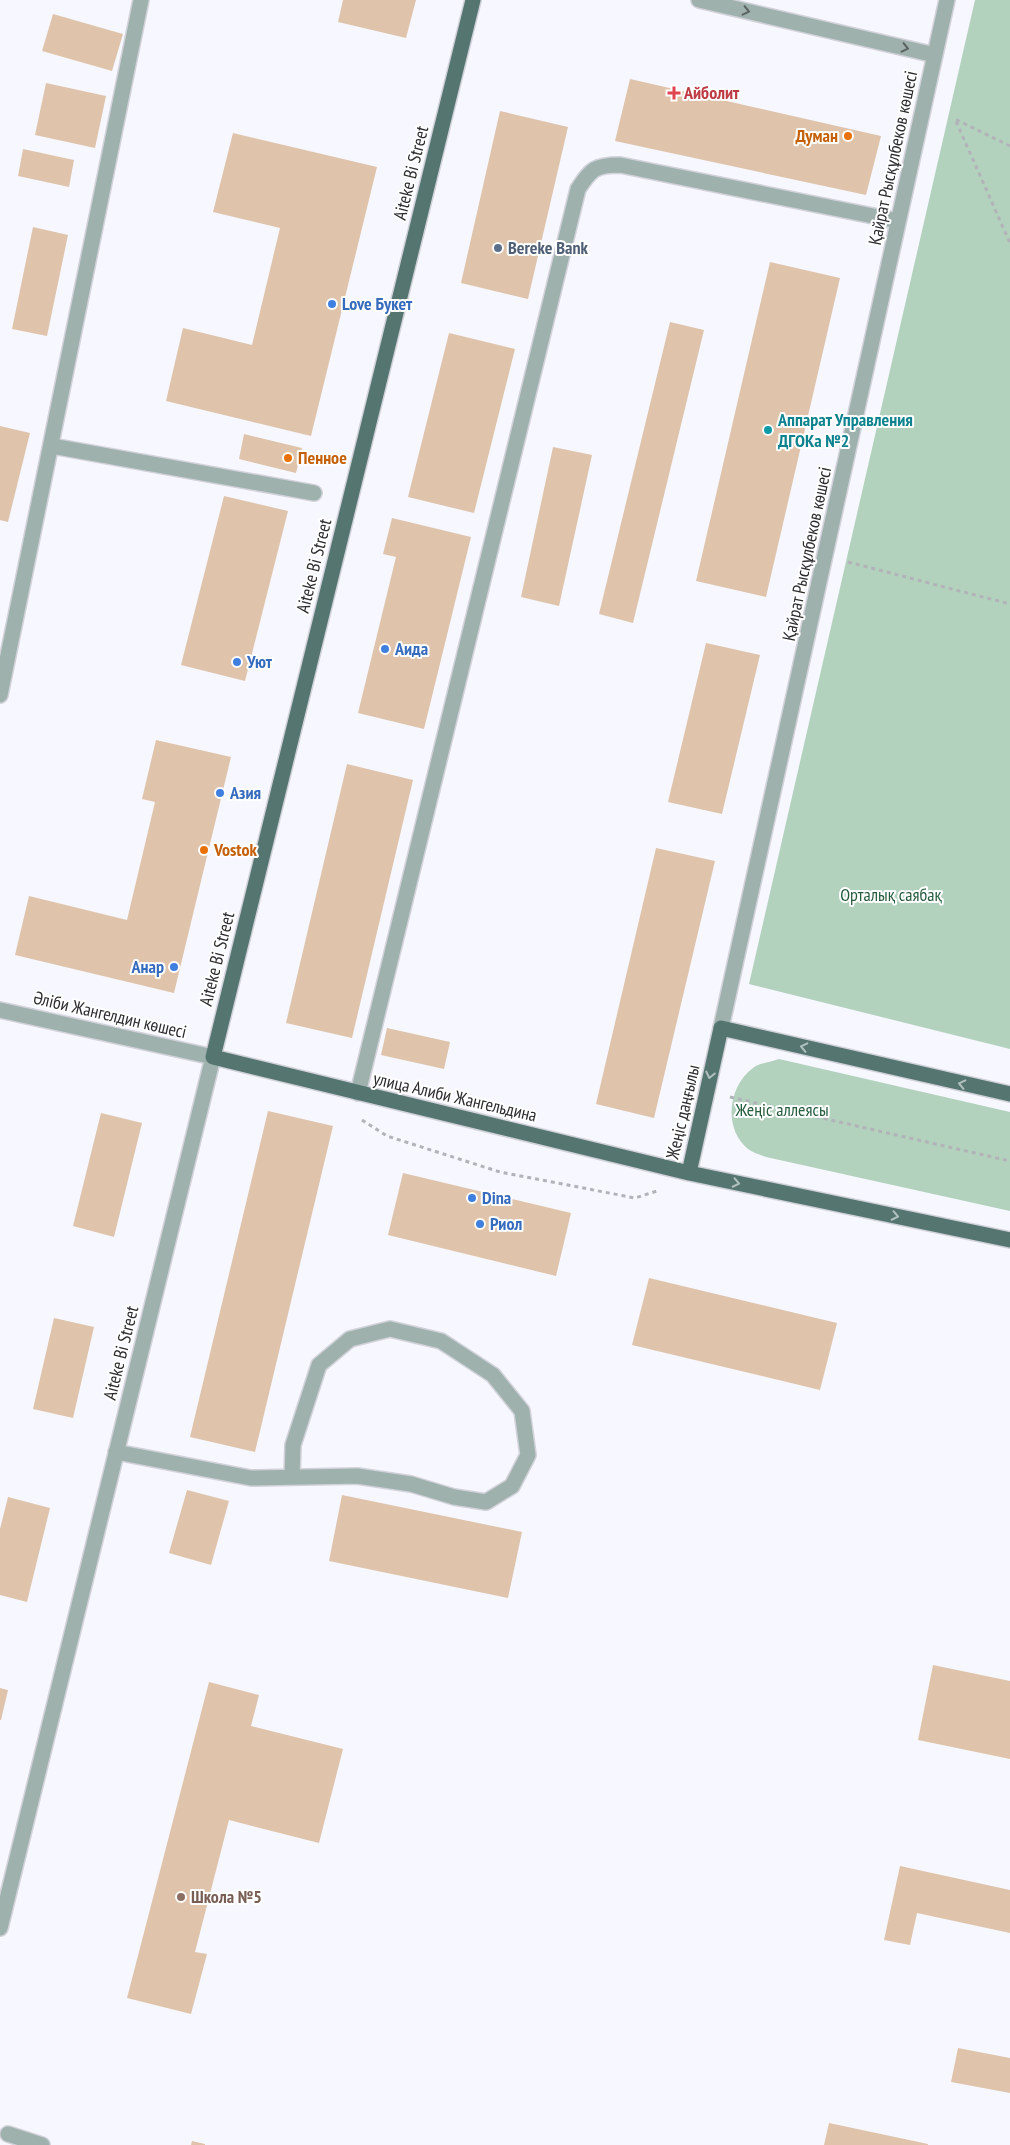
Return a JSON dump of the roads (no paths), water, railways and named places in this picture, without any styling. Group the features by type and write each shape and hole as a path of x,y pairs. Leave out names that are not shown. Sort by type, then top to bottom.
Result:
{"main road":[{"name":"Aiteke Bi Street","path":"213,1058 473,0"},
{"name":"Жеңіс даңғылы","path":"721,1028 689,1173 1010,1240"},
{"path":"721,1028 1010,1094"},
{"name":"улица Алиби Жангельдина","path":"213,1058 689,1173"}],"street":[{"path":"0,695 141,0"},
{"path":"699,0 935,55"},
{"name":"Қайрат Рысқұлбеков көшесі","path":"721,1028 947,0"},
{"path":"358,1093 578,189 589,173 601,165 620,165 898,221"},
{"path":"52,446 314,493"},
{"name":"Әліби Жангелдин көшесі","path":"0,1010 213,1058"},
{"name":"Aiteke Bi Street","path":"0,1927 213,1058"},
{"path":"116,1452 251,1478 357,1476 412,1484 454,1497 486,1502 512,1486 528,1455 522,1411 493,1375 441,1341 390,1329 350,1339 319,1365 293,1444 292,1477"},
{"path":"8,2134 42,2145"}],"place":[{"name":"Айболит","path":"674,93"},
{"name":"Думан","path":"848,136"},
{"name":"Bereke Bank","path":"498,248"},
{"name":"Love Букет","path":"332,304"},
{"name":"Аппарат Управления ДГОКа №2","path":"768,430"},
{"name":"Пенное","path":"288,458"},
{"name":"Аида","path":"385,649"},
{"name":"Уют","path":"237,662"},
{"name":"Азия","path":"220,793"},
{"name":"Vostok","path":"204,850"},
{"name":"Анар","path":"174,967"},
{"name":"Dina","path":"472,1198"},
{"name":"Риол","path":"480,1224"},
{"name":"Школа №5","path":"181,1897"}],"park label":[{"name":"Орталық саябақ","path":"891,895"},
{"name":"Жеңіс аллеясы","path":"782,1110"}]}
